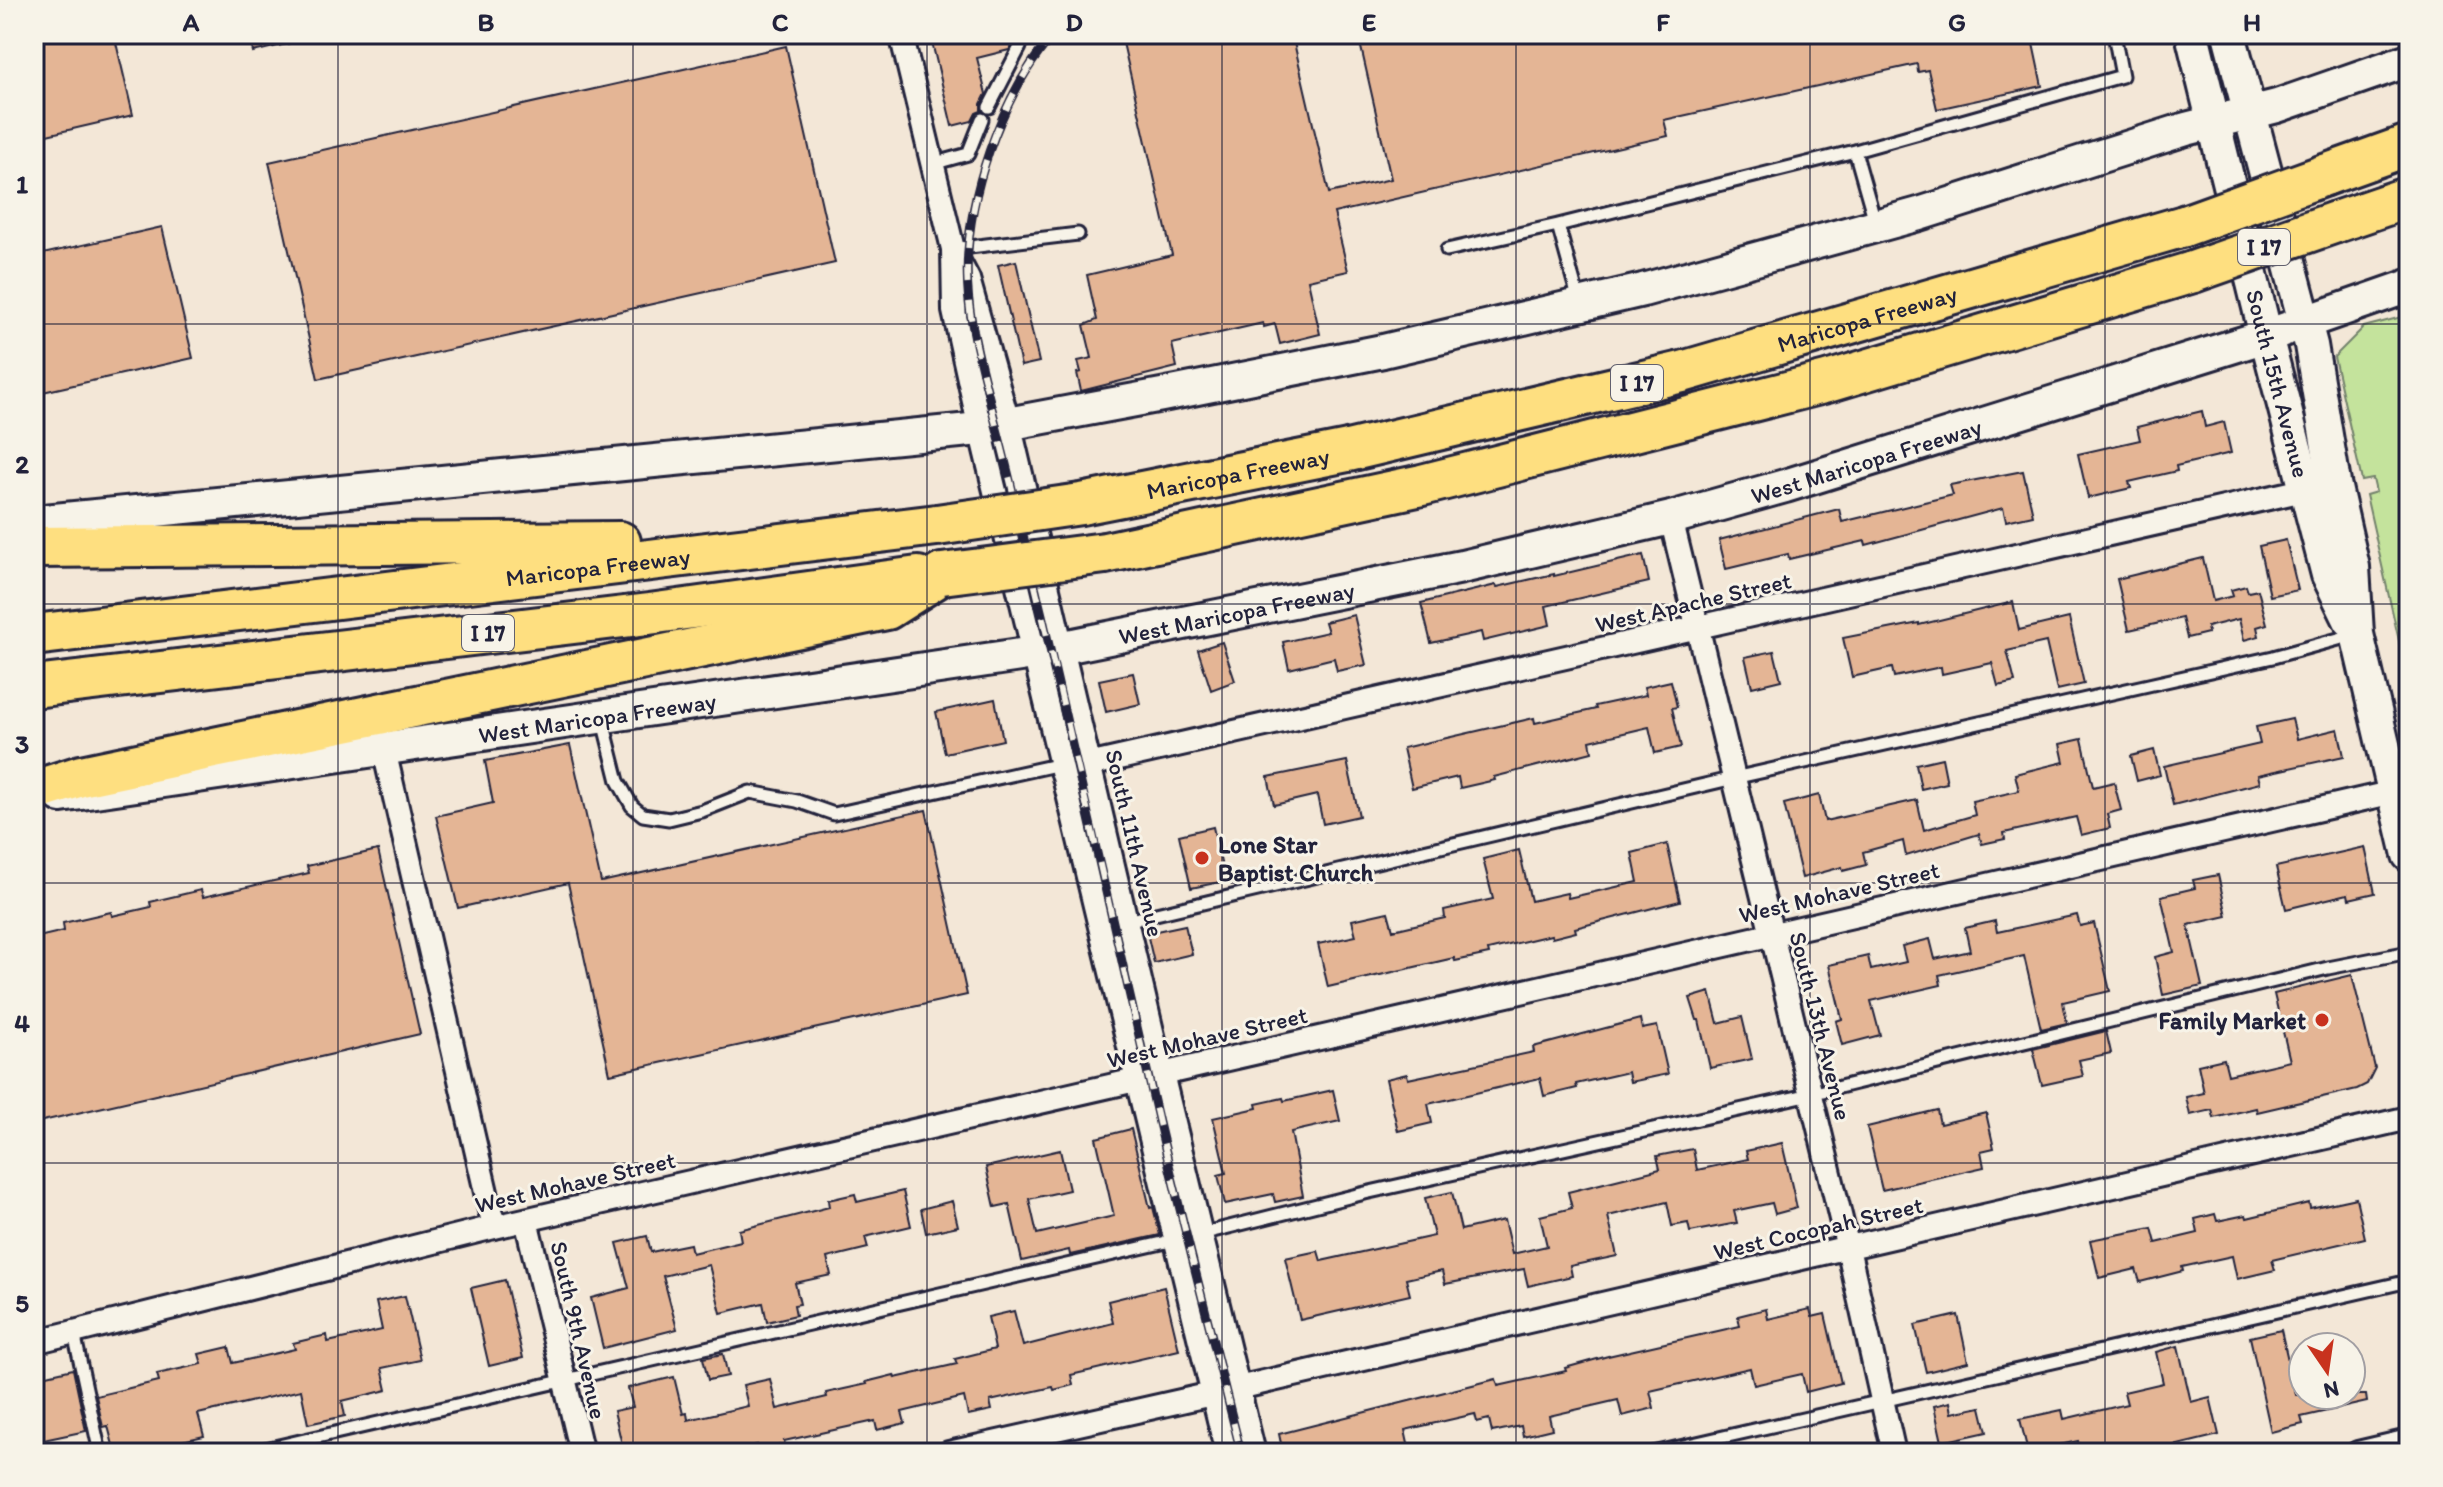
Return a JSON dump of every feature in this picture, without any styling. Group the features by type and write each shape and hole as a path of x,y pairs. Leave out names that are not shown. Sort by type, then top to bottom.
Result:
{"highway":[{"name":"Maricopa Freeway","path":"34,635 937,525 1081,504 1348,451 1682,372 2184,226 2409,145"},
{"name":"Maricopa Freeway","path":"34,687 633,616 1105,553 1422,485 1812,386 2193,272 2409,197"},
{"path":"34,547 648,542 875,515 937,525"},
{"path":"34,791 81,776 184,754 887,609 942,574"}],"main road":[{"name":"South 15th Avenue","path":"2192,34 2266,336 2320,487 2353,567 2357,634 2402,792 2409,855"},
{"name":"South 15th Avenue","path":"2229,34 2305,323 2320,487"},
{"path":"34,522 995,427 1310,366 1581,305 1876,226 2250,113 2409,60"},
{"name":"West Maricopa Freeway","path":"34,798 84,795 1048,650 1401,580 1671,518 1785,486 2266,336 2409,286"}],"street":[{"name":"South 11th Avenue","path":"901,34 953,249 968,279 995,427 1048,650 1089,765 1254,1453"},
{"name":"West Apache Street","path":"1061,768 1089,765 2320,487"},
{"name":"South 13th Avenue","path":"1671,518 1848,1248 1894,1453"},
{"name":"South 11th Avenue","path":"1048,650 1061,768 1227,1453"},
{"path":"384,750 494,1227"},
{"name":"West Mohave Street","path":"34,1342 494,1227 2402,792"},
{"name":"West Cocopah Street","path":"1238,1388 2409,1118"},
{"name":"South 9th Avenue","path":"526,1220 582,1453"},
{"path":"949,1453 1212,1394"},
{"path":"2358,1453 2395,1447"}],"lane":[{"path":"1447,250 1855,151 2122,76 2114,34"},
{"path":"989,107 1020,47"},
{"path":"932,164 968,154 982,119"},
{"path":"1855,151 1876,226"},
{"path":"1558,225 1581,305"},
{"path":"953,249 1078,234"},
{"path":"1126,921 1734,778 2273,657 2357,634"},
{"path":"602,717 618,781 632,806 643,815 669,819 702,811 750,792 797,801 834,814 1061,768"},
{"path":"1201,1234 1365,1193 1811,1094 2328,968 2409,952"},
{"path":"248,1453 1175,1240"},
{"path":"1653,1453 2409,1281"},
{"path":"74,1333 100,1453"}],"green space":[{"path":"2409,315 2409,685 2366,495 2376,492 2373,479 2362,481 2334,357 2364,327"}],"building":[{"path":"34,34 114,34 133,115 34,138"},
{"path":"249,34 299,34 299,41 253,52"},
{"path":"930,34 1047,34 1048,40 1028,45 1025,40 1019,39 1009,50 977,58 986,94 981,111 972,121 952,126"},
{"path":"1121,34 1292,34 1329,193 1391,179 1358,34 2031,34 2042,86 1937,109 1928,70 1918,72 1917,64 1664,120 1668,136 1334,213 1348,271 1308,280 1320,334 1280,344 1275,324 1264,327 1263,323 1172,344 1177,367 1081,391 1078,361 1092,358 1084,325 1097,320 1087,275 1172,255"},
{"path":"786,46 835,263 318,379 269,162"},
{"path":"162,227 193,358 34,394 34,256"},
{"path":"1016,261 1039,362 1021,366 998,265"},
{"path":"2202,411 2205,427 2224,422 2231,453 2176,466 2177,471 2129,482 2131,488 2088,498 2078,454 2140,440 2137,427"},
{"path":"2023,471 2033,515 2006,521 2003,508 1866,545 1865,541 1789,559 1788,554 1726,569 1719,540 1839,509 1842,522 1953,495 1950,485"},
{"path":"2286,540 2298,590 2270,596 2259,546"},
{"path":"1643,555 1649,582 1546,606 1550,625 1483,641 1481,632 1431,643 1421,603"},
{"path":"2203,558 2213,601 2233,596 2231,590 2246,586 2248,592 2258,590 2267,624 2257,627 2259,636 2244,640 2239,619 2207,627 2208,633 2187,638 2182,618 2129,630 2117,579"},
{"path":"2013,602 2019,630 2069,618 2084,684 2057,690 2046,642 2007,651 2015,682 1998,686 1992,663 1942,674 1941,667 1894,677 1892,668 1852,677 1843,638 1919,625"},
{"path":"1354,615 1366,665 1337,671 1334,658 1289,669 1283,642 1328,632 1325,622"},
{"path":"1222,642 1235,681 1211,690 1198,650"},
{"path":"1774,651 1781,680 1752,687 1745,657"},
{"path":"1133,673 1140,704 1106,712 1099,680"},
{"path":"1671,681 1677,707 1672,708 1681,747 1655,753 1649,727 1590,741 1592,752 1494,777 1495,780 1460,788 1458,777 1412,788 1403,748 1534,718 1535,723 1596,709 1595,706 1646,695 1644,687"},
{"path":"995,699 1003,740 945,753 936,712"},
{"path":"2292,719 2297,739 2338,729 2344,756 2258,775 2260,783 2173,805 2164,766 2260,744 2256,727"},
{"path":"2082,739 2093,787 2114,782 2121,810 2107,814 2110,828 2081,835 2076,817 2004,833 2005,839 1982,844 1979,834 1906,856 1903,841 1863,852 1866,865 1843,871 1842,867 1802,878 1784,804 1819,795 1825,821 1917,800 1924,830 1975,815 1972,801 2019,791 2015,774 2064,762 2060,744"},
{"path":"570,745 601,882 926,810 967,995 610,1074 568,883 458,908 436,816 493,803 485,761"},
{"path":"2154,750 2160,775 2137,781 2131,756"},
{"path":"1942,758 1947,783 1921,789 1916,764"},
{"path":"1347,761 1359,816 1323,824 1317,795 1274,805 1268,777"},
{"name":"Lone Star Baptist Church","path":"1213,827 1225,881 1191,888 1179,835"},
{"path":"1667,844 1680,901 1575,928 1576,932 1488,950 1489,954 1455,961 1454,958 1328,987 1318,944 1356,936 1352,920 1388,912 1393,930 1445,918 1444,910 1493,899 1483,859 1519,850 1531,901 1567,893 1568,898 1638,882 1632,853"},
{"path":"2365,847 2375,893 2349,899 2348,894 2286,909 2276,867"},
{"path":"378,850 420,1034 34,1123 34,938 64,931 63,923 151,907 150,902 201,890 203,897 309,873 307,866"},
{"path":"2218,875 2227,916 2188,925 2202,986 2163,995 2155,957 2174,952 2161,896 2195,888 2193,880"},
{"path":"2077,915 2080,926 2094,923 2110,991 2063,1002 2067,1023 2041,1029 2024,956 1939,975 1941,985 1871,1001 1880,1035 1842,1045 1836,1021 1842,1019 1829,965 1868,956 1871,970 1906,962 1902,946 1930,939 1935,959 1970,951 1965,928 1995,921 1997,932"},
{"path":"1185,925 1192,954 1154,963 1147,933"},
{"name":"Family Market","path":"2352,975 2375,1068 2367,1084 2257,1112 2256,1108 2214,1118 2212,1110 2190,1115 2186,1097 2204,1093 2198,1065 2224,1059 2228,1075 2290,1061 2274,994"},
{"path":"1710,992 1718,1023 1742,1017 1752,1059 1710,1068 1699,1020 1690,998"},
{"path":"1640,1019 1642,1029 1657,1026 1668,1074 1630,1082 1628,1072 1576,1084 1577,1088 1544,1096 1540,1078 1428,1104 1432,1123 1398,1131 1386,1079 1407,1074 1408,1079 1534,1052 1533,1047"},
{"path":"2106,1031 2111,1053 2079,1060 2083,1076 2042,1085 2033,1049"},
{"path":"1333,1090 1340,1121 1291,1132 1303,1196 1275,1202 1273,1194 1225,1204 1218,1175 1226,1173 1213,1118 1257,1108 1256,1104"},
{"path":"1937,1110 1940,1124 1986,1113 1994,1148 1981,1151 1984,1167 1882,1190 1867,1127"},
{"path":"1131,1129 1150,1208 1153,1207 1160,1235 1070,1255 1069,1250 1022,1261 1009,1204 995,1207 986,1167 1060,1150 1069,1190 1029,1199 1037,1234 1114,1216 1096,1138"},
{"path":"1782,1143 1797,1208 1775,1214 1772,1203 1734,1211 1737,1223 1690,1232 1688,1223 1672,1226 1667,1202 1608,1216 1617,1256 1570,1266 1572,1276 1528,1286 1524,1269 1445,1284 1442,1271 1406,1279 1410,1295 1300,1320 1285,1258 1318,1251 1321,1261 1434,1236 1425,1198 1452,1192 1461,1230 1504,1220 1512,1254 1547,1246 1540,1216 1572,1208 1568,1192 1660,1169 1657,1156 1693,1149 1697,1170 1748,1159 1746,1151"},
{"path":"903,1191 911,1226 865,1237 868,1248 827,1258 831,1275 795,1283 800,1304 794,1305 796,1315 767,1322 763,1303 721,1313 709,1265 663,1276 677,1329 603,1348 591,1298 629,1288 617,1243 647,1236 651,1252 690,1244 692,1253 741,1241 739,1230 829,1207 828,1200 855,1194 857,1202"},
{"path":"2356,1198 2365,1238 2272,1260 2275,1270 2237,1279 2232,1256 2182,1267 2183,1271 2140,1282 2136,1269 2099,1278 2090,1240 2152,1228 2156,1243 2198,1233 2195,1219 2215,1214 2217,1221 2246,1215 2247,1218 2309,1203 2310,1208"},
{"path":"952,1201 958,1226 926,1233 921,1209"},
{"path":"505,1280 523,1358 489,1366 471,1288"},
{"path":"1164,1287 1179,1350 1071,1375 1073,1385 990,1401 992,1410 968,1415 964,1397 902,1412 905,1423 877,1430 875,1421 784,1441 785,1444 758,1451 757,1445 723,1453 624,1453 614,1411 633,1407 628,1388 674,1377 683,1414 687,1413 688,1420 748,1406 743,1385 770,1379 777,1409 827,1397 826,1393 894,1375 895,1378 957,1364 955,1359 995,1349 988,1317 1014,1311 1023,1346 1113,1323 1108,1301"},
{"path":"405,1296 420,1360 382,1368 387,1390 342,1401 345,1416 308,1424 301,1390 198,1414 204,1436 156,1447 158,1453 115,1453 108,1426 103,1427 96,1396 159,1381 157,1374 202,1364 199,1354 229,1347 233,1363 295,1349 293,1343 327,1335 328,1342 382,1330 376,1302"},
{"path":"1766,1309 1768,1319 1810,1309 1812,1317 1825,1314 1841,1383 1806,1392 1802,1374 1754,1385 1750,1368 1650,1391 1654,1408 1622,1416 1618,1400 1549,1416 1552,1429 1523,1436 1521,1426 1492,1432 1489,1419 1477,1422 1475,1414 1405,1430 1410,1453 1283,1453 1279,1434 1496,1379 1498,1386 1566,1371 1565,1368 1608,1356 1740,1326 1738,1316"},
{"path":"1958,1315 1968,1362 1926,1372 1915,1325"},
{"path":"2281,1330 2287,1356 2287,1411 2327,1411 2301,1417 2303,1424 2271,1432 2250,1337"},
{"path":"2178,1346 2191,1402 2210,1397 2219,1435 2145,1453 2080,1453 2078,1441 2028,1452 2020,1419 2062,1410 2064,1419 2127,1404 2124,1392 2163,1383 2156,1352"},
{"path":"723,1354 728,1376 708,1380 703,1358"},
{"path":"73,1369 86,1431 34,1442 34,1378"},
{"path":"1950,1402 1952,1413 1981,1407 1987,1432 1942,1442 1934,1406"}],"railway":[{"path":"1054,34 1007,107 985,165 971,223 968,295 980,360 1159,1123 1241,1453"}],"place":[{"name":"Lone Star Baptist Church","path":"1202,858"},
{"name":"Family Market","path":"2322,1020"}]}
